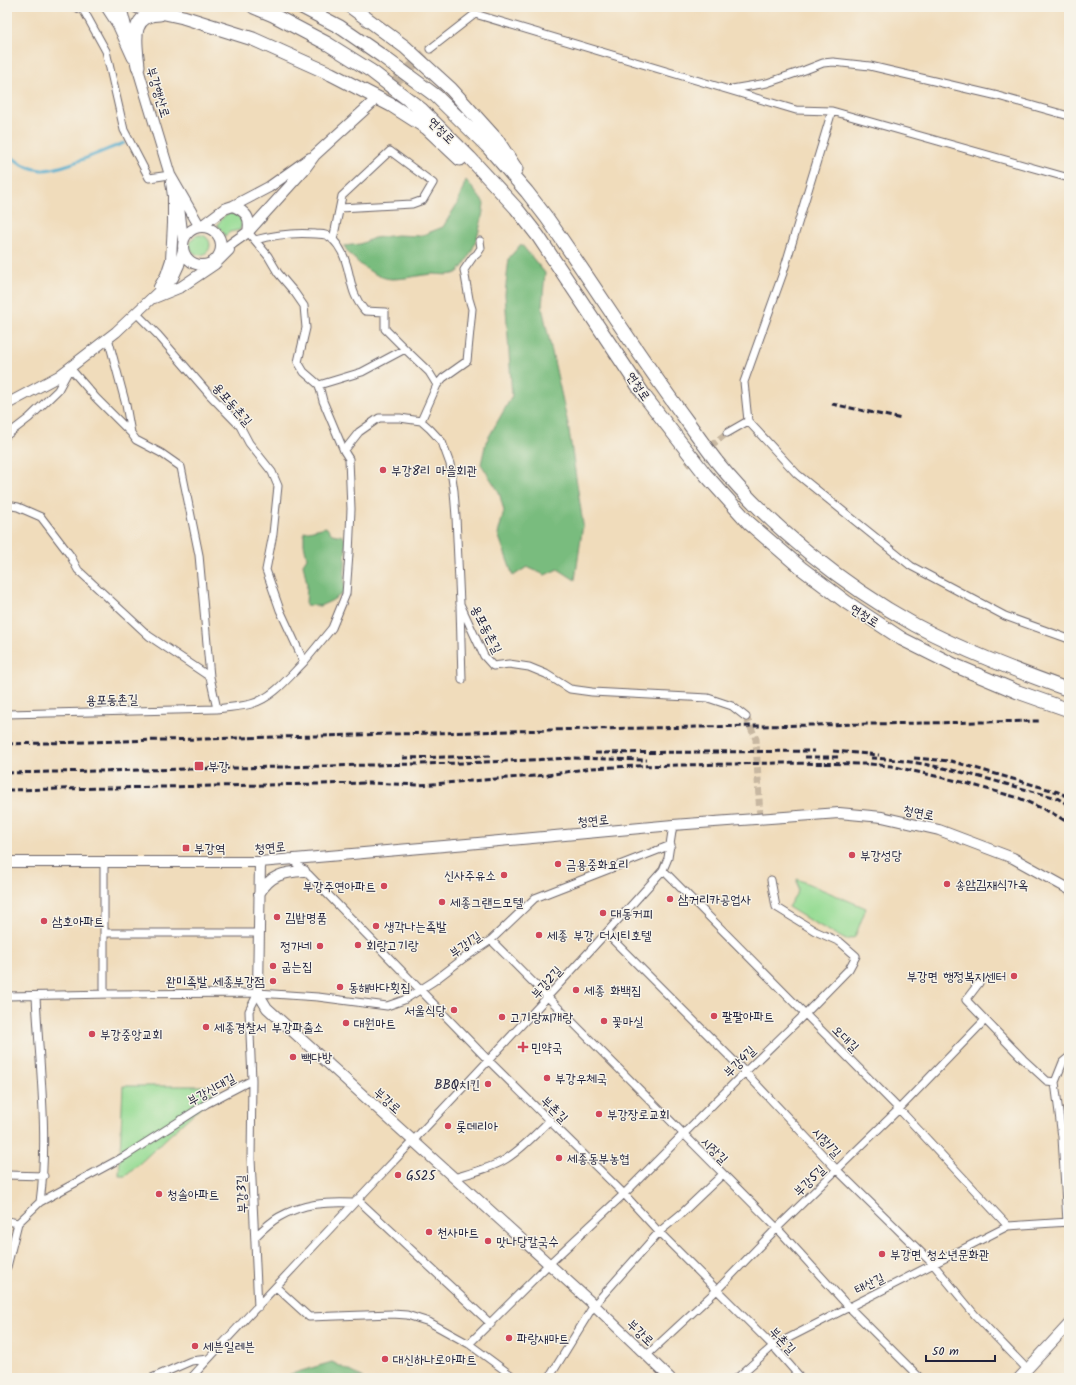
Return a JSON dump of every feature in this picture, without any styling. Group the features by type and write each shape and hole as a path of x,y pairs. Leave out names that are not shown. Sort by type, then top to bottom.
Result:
{"highway":[{"path":"108,7 119,24 138,66"},
{"path":"138,7 183,17 253,39 331,74 391,105 427,128 538,236"},
{"name":"연청로","path":"254,7 273,15 328,44 371,71 422,110 470,158 516,208 538,236 646,398 706,474 749,523 806,573 846,602 902,639 954,665 1018,692 1069,710"},
{"name":"연청로","path":"302,7 340,27 436,96 487,146 527,192 547,218 662,387 718,462 764,512 813,556 859,590 916,625 964,648 1029,676 1069,690"},
{"path":"351,7 405,47 451,89 497,140 547,218"},
{"path":"138,66 135,41 136,28 143,19 151,14 167,14"}],"street":[{"path":"75,7 84,11 106,51 124,130 149,178 173,179"},
{"name":"부강행산로","path":"121,7 173,179 200,227"},
{"path":"430,49 475,14 477,7"},
{"path":"475,14 730,89 796,110 832,111 1069,178"},
{"path":"730,89 767,83 823,63 833,62 878,68 998,96 1069,116"},
{"path":"154,298 181,287 215,264 248,232 304,170 315,155 372,103"},
{"path":"832,111 783,273 744,382 748,420 797,474 911,566 1005,616 1069,639"},
{"path":"333,240 342,196 390,151 433,183 423,200 412,204 340,208"},
{"name":"부강행산로","path":"184,239 190,231 200,227 224,209 233,206 269,187 315,155"},
{"path":"154,298 173,278 179,265 183,250 184,239 173,179"},
{"path":"154,298 166,275 171,260 173,179"},
{"name":"부강행산로","path":"173,179 196,211 206,217 218,213"},
{"path":"7,404 59,376 108,338 154,298 203,264 213,261 220,252 248,232 250,224 247,216 243,211 233,206"},
{"path":"200,227 210,229 218,236 220,241 220,252"},
{"path":"248,232 268,256 278,272 304,306 306,328 298,362 304,372 319,385 362,372 396,352 405,349"},
{"path":"255,240 276,234 300,232 326,235 333,240 341,251 346,262 353,293 361,306 365,311 385,312 385,329 429,372 436,385"},
{"path":"344,451 359,432 379,418 400,418 421,421 436,385 443,378 467,361 472,309 464,270 481,248 480,241"},
{"path":"183,250 185,255 193,262 203,264"},
{"name":"용포동촌길","path":"136,313 240,426 249,443 272,472 278,486 273,534 266,570 280,610 304,662"},
{"path":"108,338 126,405 131,434"},
{"path":"70,368 136,440 161,453 181,467 199,555 210,677 217,709"},
{"path":"7,434 29,418 58,390 70,368"},
{"name":"용포동촌길","path":"7,714 217,709 250,705 272,694 304,662 332,628 346,594 349,554 350,459 344,451 323,401 319,385"},
{"path":"727,433 748,420"},
{"name":"용포동촌길","path":"421,421 442,442 450,464 456,517 460,604 484,656 493,666 509,664 529,667 546,674 570,690 708,698 732,706 746,717"},
{"path":"7,505 18,507 41,517 70,555 78,570 149,636 210,677"},
{"path":"460,604 462,680"},
{"name":"청연로","path":"7,862 260,862 290,858 467,844 673,825 839,813 882,818 939,830 1013,858 1069,889"},
{"name":"부강2길","path":"413,1141 548,998 663,870 671,845 673,825"},
{"name":"부강1길","path":"258,993 318,997 387,1006 404,1000 434,981 491,940 535,898 671,845"},
{"name":"부촌길","path":"290,858 489,1061 624,1194 659,1232 773,1346 801,1378"},
{"path":"104,862 104,994"},
{"path":"7,996 258,993 260,862"},
{"name":"오대길","path":"663,870 899,1108 1008,1226"},
{"path":"259,894 264,885 276,877 286,872 304,871"},
{"name":"부강4길","path":"549,1264 624,1194 849,969 856,956 840,942 815,931 776,907 771,880"},
{"path":"104,933 258,933"},
{"name":"시장1길","path":"606,933 745,1072 837,1170 933,1264 976,1315 1027,1369"},
{"name":"시장길","path":"491,940 777,1228 848,1306 920,1378"},
{"path":"979,983 966,1000 1047,1081 1055,1082"},
{"name":"부강신대길","path":"18,1222 40,1202 126,1156 206,1104 252,1080 250,1010 258,993"},
{"name":"부강로","path":"258,993 267,1008 594,1305 670,1378"},
{"path":"36,996 44,1176 40,1202"},
{"name":"부강5길","path":"647,1355 717,1290 985,1020"},
{"path":"1068,1222 1062,1137 1055,1082 1063,1062 1069,1057"},
{"name":"부강3길","path":"252,1080 251,1159 258,1307"},
{"path":"453,1178 487,1168 505,1160 520,1149 550,1120"},
{"path":"191,1378 355,1201 413,1141"},
{"path":"549,1378 594,1305 659,1232 723,1174"},
{"path":"7,1175 44,1176"},
{"path":"254,1237 278,1218 297,1209 317,1203 355,1201 491,1324"},
{"path":"7,1221 18,1222 7,1267"},
{"name":"태산길","path":"737,1378 773,1346 848,1306 1008,1226 1068,1222"},
{"path":"469,1344 491,1324 549,1264"},
{"path":"276,1287 309,1317 392,1314 407,1315 429,1322 469,1344 515,1378"},
{"path":"1019,1378 1069,1324"},
{"path":"152,1378 192,1361 208,1359"}],"green space":[{"path":"466,180 484,203 479,230 473,248 469,257 456,273 450,275 432,274 398,279 386,278 379,276 358,263 344,246 360,244 374,238 397,235 420,236 443,227 457,204"},
{"path":"230,213 239,217 242,224 240,230 230,232 225,236 217,225 224,216"},
{"path":"200,235 207,238 210,245 207,252 200,255 193,252 190,245 193,238"},
{"path":"521,244 545,273 542,307 568,424 583,524 575,580 558,569 545,575 527,567 513,576 498,534 504,511 499,492 481,464 486,442 512,396 505,294 509,258"},
{"path":"326,527 332,534 343,536 346,543 344,593 320,606 306,605 307,584 303,564 307,558 304,544 304,532"},
{"path":"797,879 866,908 855,937 846,940 788,907 798,891"},
{"path":"123,1086 207,1086 213,1095 126,1176 119,1176"},
{"path":"332,1362 364,1378 285,1378 291,1374"}],"waterway":[{"path":"7,157 10,156 28,167 41,170 71,164 124,143"}],"tunnel":[{"path":"374,102 430,49"},
{"path":"686,465 727,433"},
{"path":"746,717 756,739 760,819"}],"railway":[{"path":"832,404 902,419"},
{"path":"7,744 589,729 1039,721"},
{"path":"595,753 815,751"},
{"path":"833,751 879,755"},
{"path":"403,758 491,756"},
{"path":"805,757 841,757"},
{"path":"7,773 463,763 574,758 647,760"},
{"path":"871,758 918,763 965,773 1057,798 1069,805"},
{"path":"914,758 951,761 1058,792 1069,797"},
{"path":"7,790 369,783 419,785 547,775 591,768 777,763 869,764 891,766 962,782 1019,798 1052,813 1069,823"}],"place":[{"name":"부강8리 마을회관","path":"383,470"},
{"name":"부강","path":"199,766"},
{"name":"부강역","path":"186,848"},
{"name":"부강성당","path":"852,855"},
{"name":"금용중화요리","path":"558,864"},
{"name":"신사주유소","path":"504,875"},
{"name":"송암김재식가옥","path":"947,884"},
{"name":"부강주연아파트","path":"384,886"},
{"name":"삼거리카공업사","path":"670,899"},
{"name":"세종그랜드모텔","path":"442,902"},
{"name":"대동커피","path":"603,913"},
{"name":"김밥명품","path":"277,917"},
{"name":"삼호아파트","path":"44,921"},
{"name":"생각나는족발","path":"376,926"},
{"name":"세종 부강 더시티호텔","path":"539,935"},
{"name":"회랑고기랑","path":"358,945"},
{"name":"정가네","path":"320,946"},
{"name":"굽는집","path":"273,966"},
{"name":"부강면 행정복지센터","path":"1014,976"},
{"name":"완미족발 세종부강점","path":"273,981"},
{"name":"동해바다횟집","path":"340,987"},
{"name":"세종 화백집","path":"576,990"},
{"name":"서울식당","path":"454,1010"},
{"name":"팔팔아파트","path":"714,1016"},
{"name":"고기랑찌개랑","path":"502,1017"},
{"name":"꽃마실","path":"604,1021"},
{"name":"대원마트","path":"346,1023"},
{"name":"세종경찰서 부강파출소","path":"206,1027"},
{"name":"부강중앙교회","path":"92,1034"},
{"name":"민약국","path":"523,1047"},
{"name":"빽다방","path":"293,1057"},
{"name":"부강우체국","path":"547,1078"},
{"name":"BBQ치킨","path":"488,1084"},
{"name":"부강장로교회","path":"599,1114"},
{"name":"롯데리아","path":"448,1126"},
{"name":"세종동부농협","path":"559,1158"},
{"name":"GS25","path":"398,1175"},
{"name":"청솔아파트","path":"159,1194"},
{"name":"천사마트","path":"429,1232"},
{"name":"맛나당칼국수","path":"488,1241"},
{"name":"부강면 청소년문화관","path":"882,1254"},
{"name":"파랑새마트","path":"509,1338"},
{"name":"세븐일레븐","path":"195,1346"},
{"name":"대신하나로아파트","path":"385,1359"}]}
